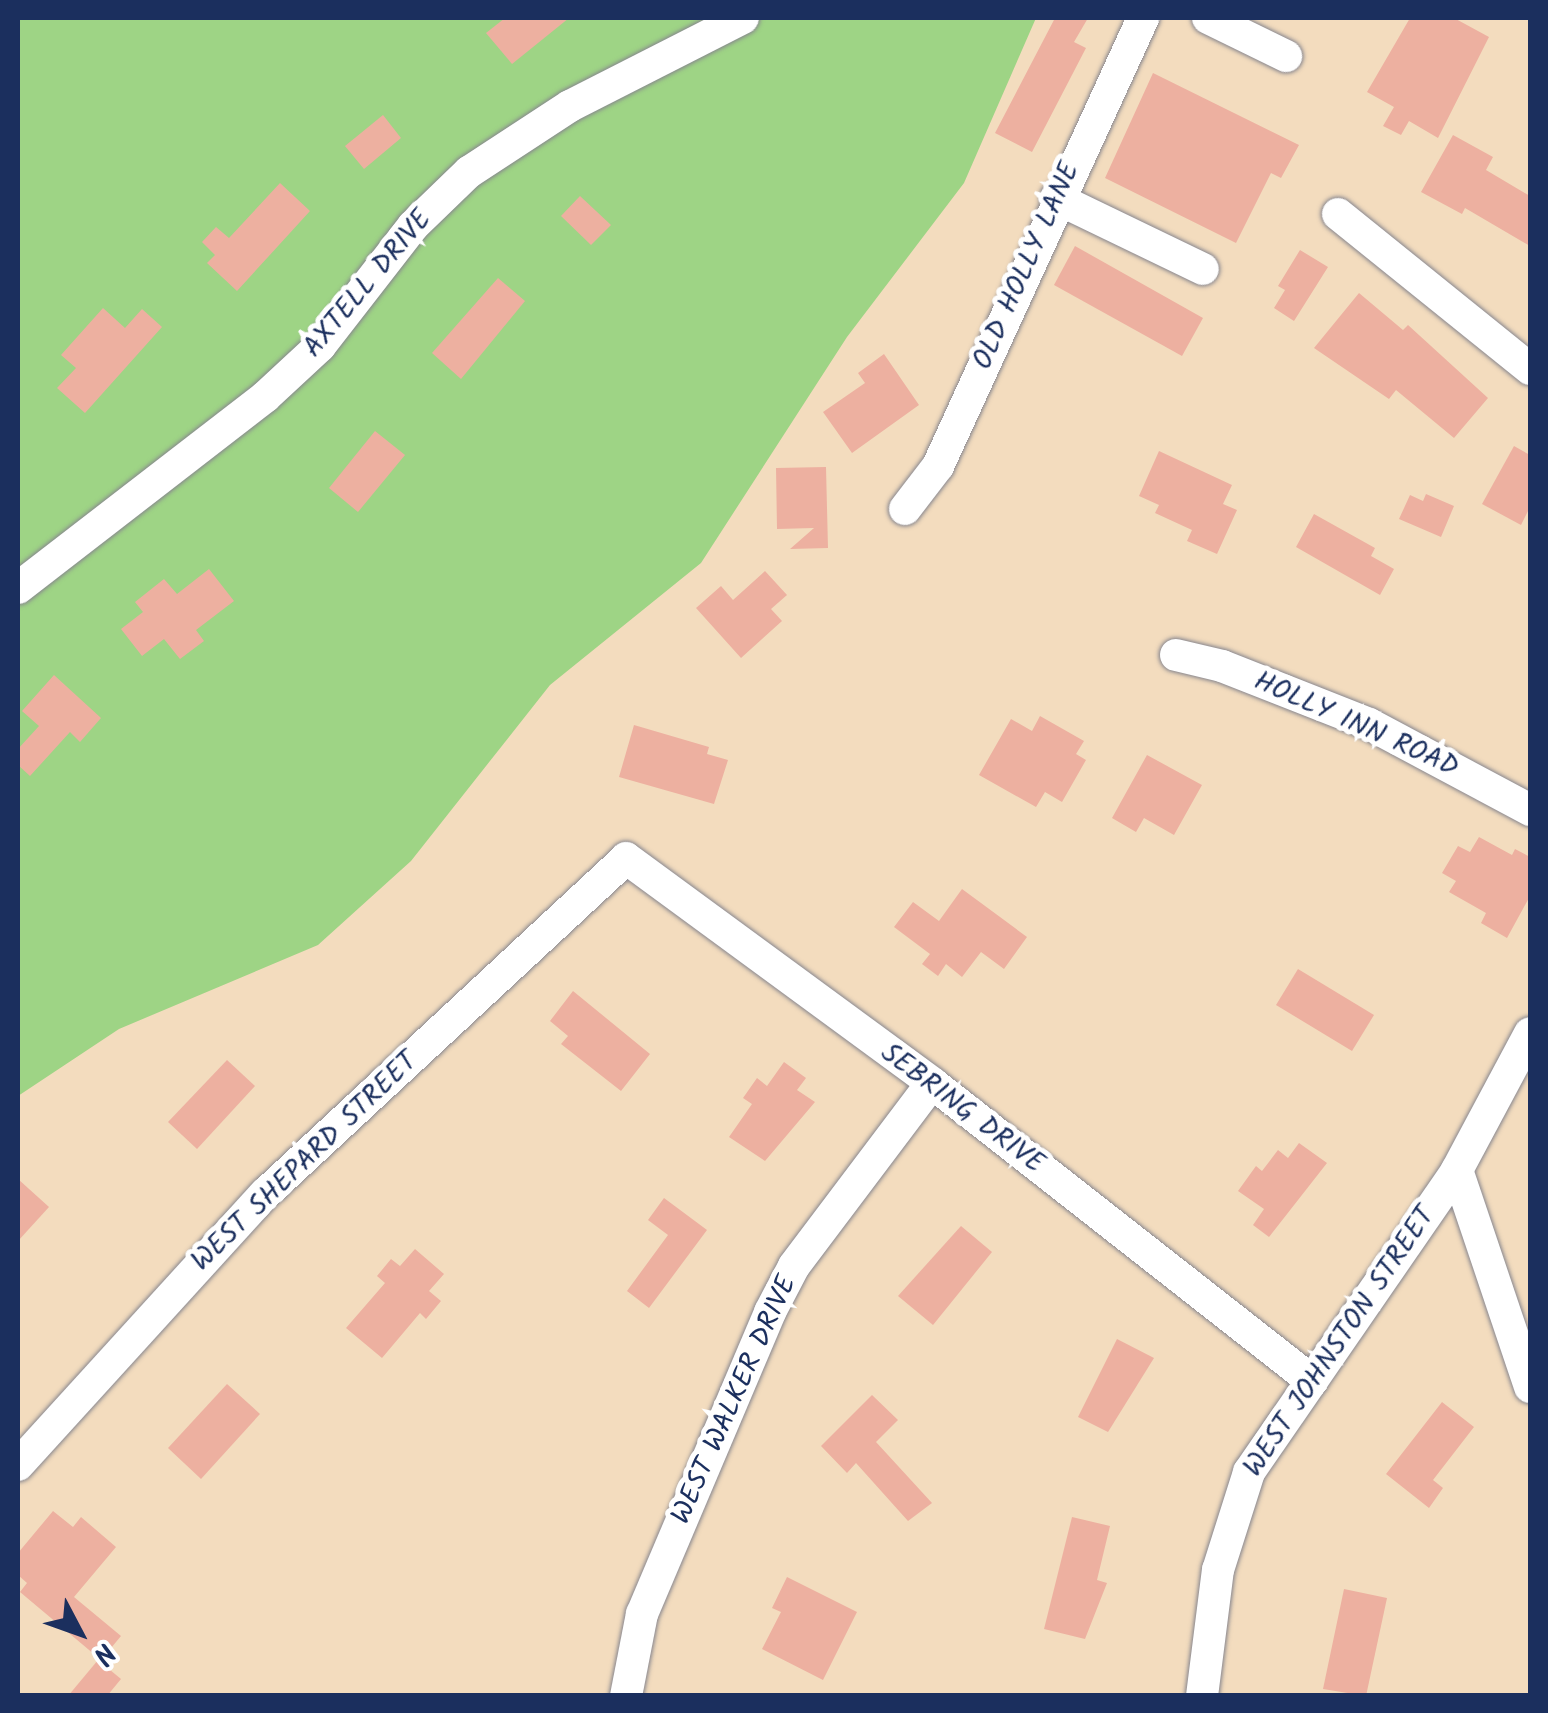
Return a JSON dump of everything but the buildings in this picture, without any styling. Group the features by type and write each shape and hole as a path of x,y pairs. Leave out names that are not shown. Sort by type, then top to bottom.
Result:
{"street":[{"name":"AXTELL DRIVE","path":"18,588 265,397 320,346 414,226 484,160 570,106 743,18"},
{"name":"OLD HOLLY LANE","path":"904,510 938,466 1056,198 1143,18"},
{"path":"1208,18 1286,56"},
{"path":"1056,198 1203,269"},
{"path":"1338,214 1530,369"},
{"name":"HOLLY INN ROAD","path":"1176,655 1222,666 1369,724 1530,810"},
{"name":"SEBRING DRIVE","path":"610,876 626,858 932,1083 1312,1381"},
{"name":"WEST SHEPARD STREET","path":"18,1465 264,1194 610,876"},
{"name":"WEST JOHNSTON STREET","path":"1202,1696 1218,1570 1236,1504 1266,1443 1457,1170 1530,1033"},
{"name":"WEST WALKER DRIVE","path":"626,1696 642,1614 770,1312 794,1266 932,1083"},
{"path":"1457,1170 1530,1388"}],"green space":[{"path":"18,18 1036,18 964,183 847,337 701,563 550,685 411,861 318,945 119,1029 18,1096"}]}
